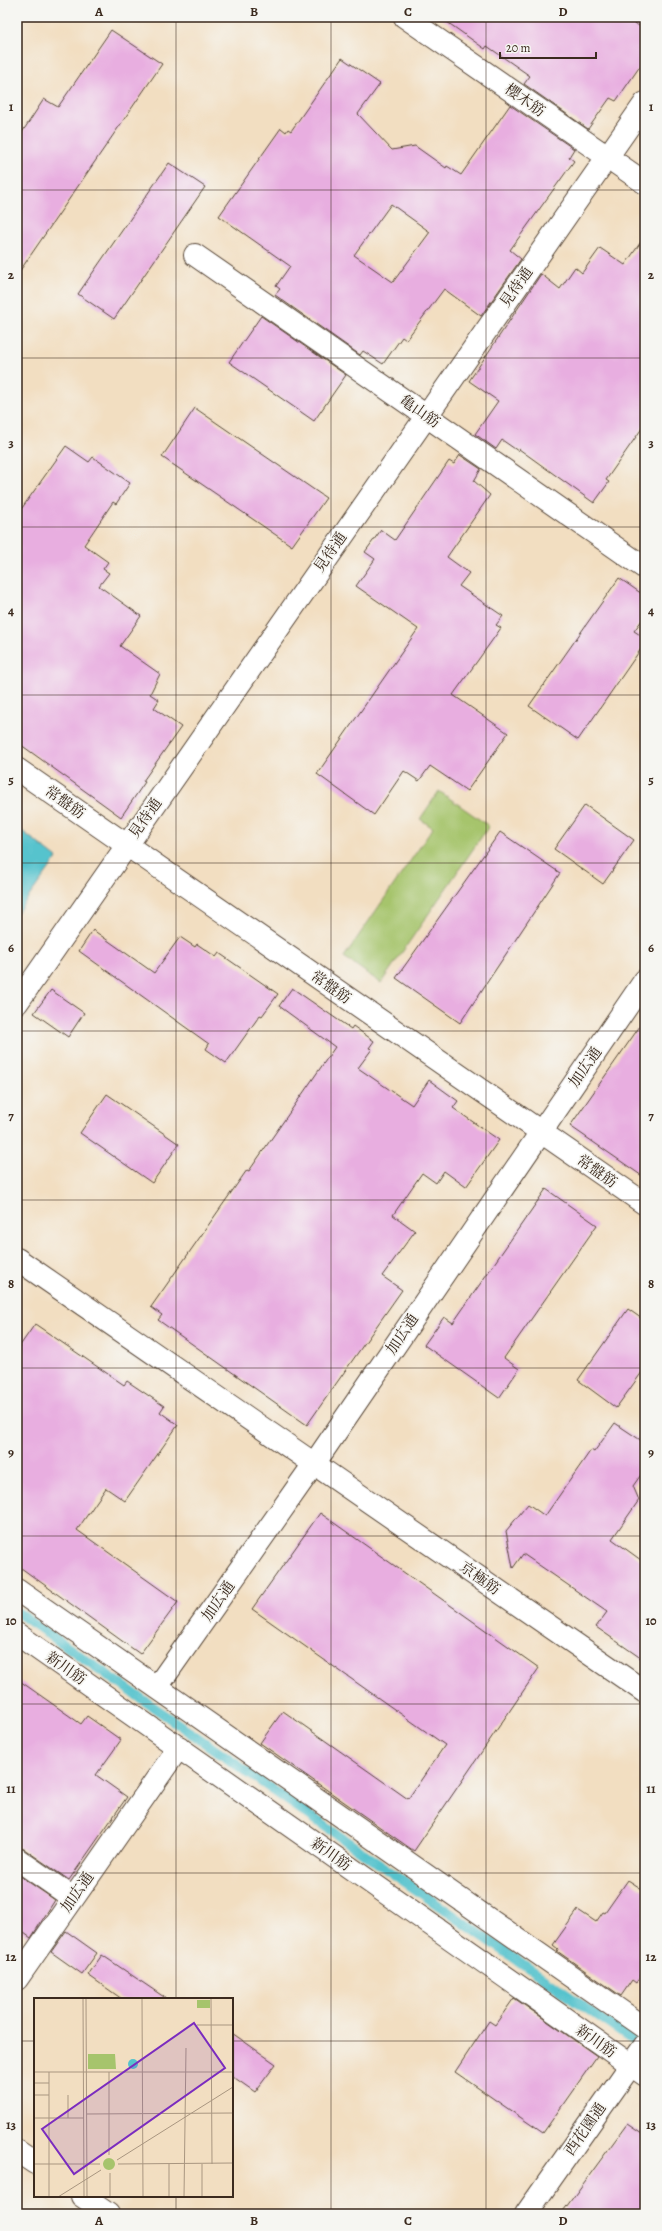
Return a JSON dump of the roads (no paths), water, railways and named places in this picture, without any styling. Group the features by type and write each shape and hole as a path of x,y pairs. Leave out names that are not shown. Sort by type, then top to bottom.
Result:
{"street":[{"name":"櫻木筋","path":"406,17 645,183"},
{"name":"見待通","path":"17,1003 645,103"},
{"name":"亀山筋","path":"195,255 645,568"},
{"name":"常盤筋","path":"17,769 645,1204"},
{"name":"加広通","path":"157,1687 314,1464 645,980"},
{"name":"京極筋","path":"17,1259 645,1692"},
{"path":"17,1590 645,2028"},
{"name":"新川筋","path":"17,1634 638,2070"},
{"name":"加広通","path":"17,1979 179,1747"},
{"path":"17,1858 73,1898"},
{"name":"西花園通","path":"526,2214 638,2070 645,2045"},
{"path":"17,2151 34,2162"},
{"path":"83,2197 108,2214"}],"water":[{"path":"17,827 57,858 17,913"}],"waterway":[{"path":"17,1612 645,2049"}]}
